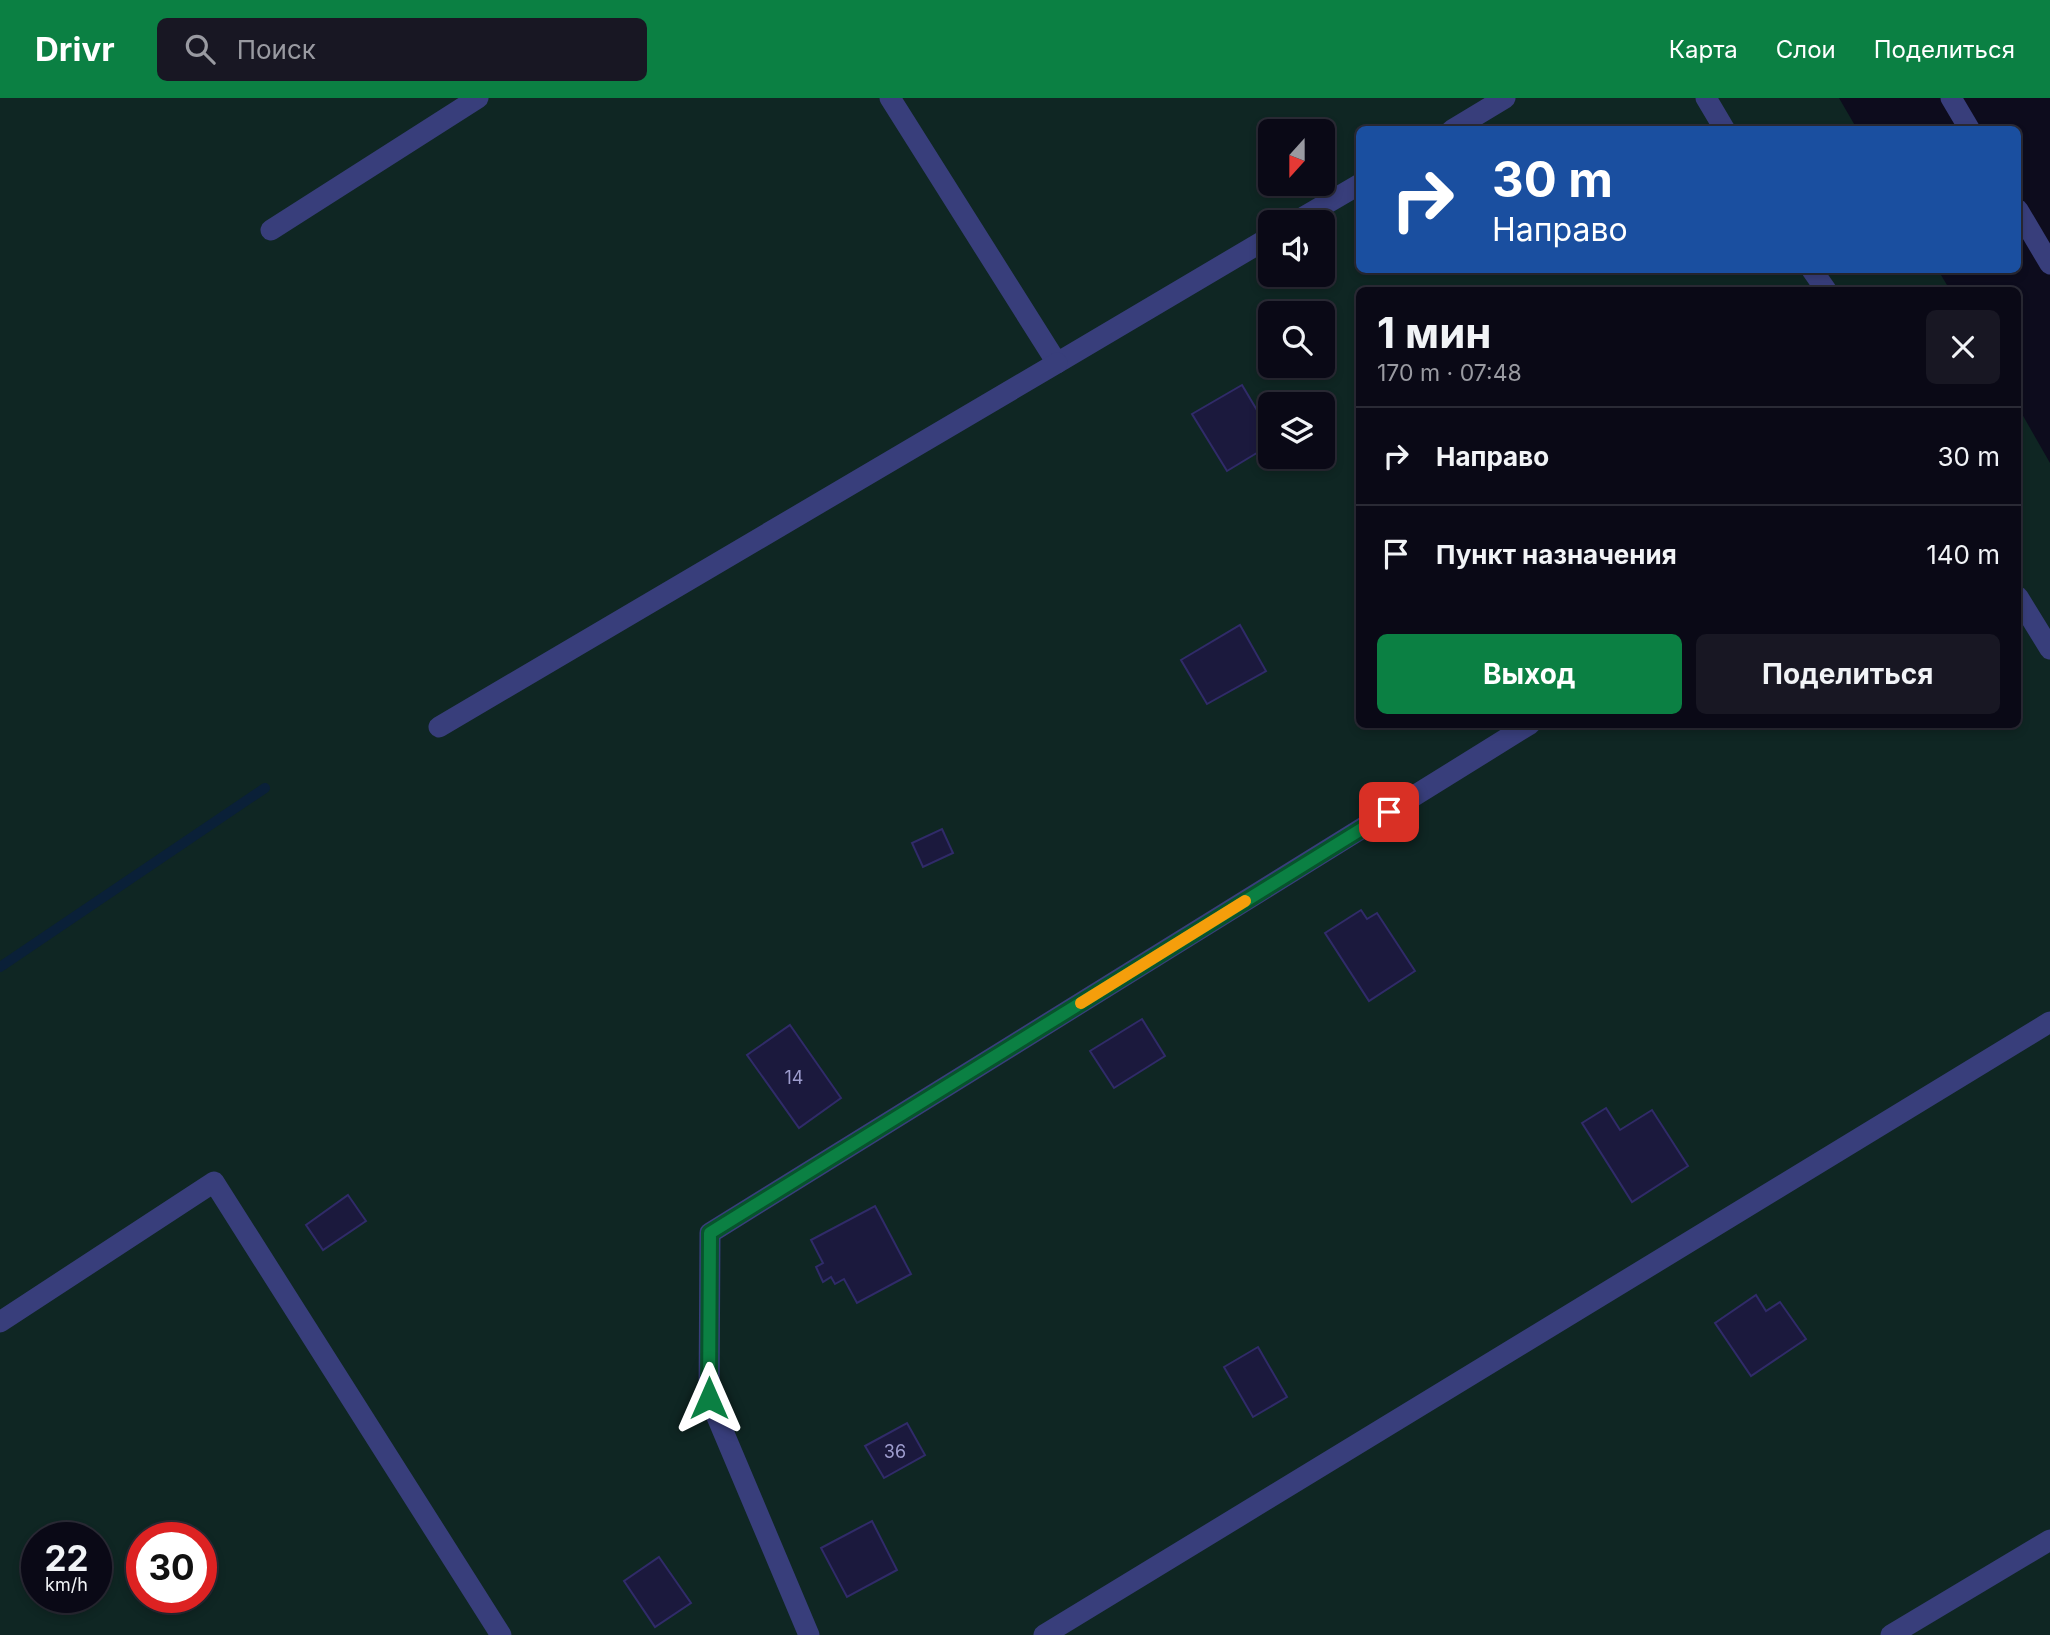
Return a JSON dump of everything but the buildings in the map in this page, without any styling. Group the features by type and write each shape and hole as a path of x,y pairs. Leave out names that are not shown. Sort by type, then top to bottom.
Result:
{"street":[{"path":"271,230 478,98"},
{"path":"890,98 1057,363"},
{"path":"1459,126 1505,98"},
{"path":"1706,98 1723,126"},
{"path":"1951,98 1968,126"},
{"path":"1316,210 1356,186"},
{"path":"2021,214 2050,264"},
{"path":"439,727 1258,244"},
{"path":"2021,602 2050,649"},
{"path":"809,1635 709,1398 710,1233 1524,728"},
{"path":"1044,1635 2050,1022"},
{"path":"0,1322 214,1182 501,1635"},
{"path":"1891,1635 2050,1540"}],"green space":[{"path":"0,98 1839,98 1855,126 1356,126 1356,273 1940,273 1948,287 1356,287 1356,728 2021,728 2021,412 2050,463 2050,1635 0,1635"}],"waterway":[{"path":"0,967 265,788"}],"slow traffic":[{"path":"1081,1003 1245,901"}],"route":[{"path":"709,1398 710,1233 1389,812"}]}
